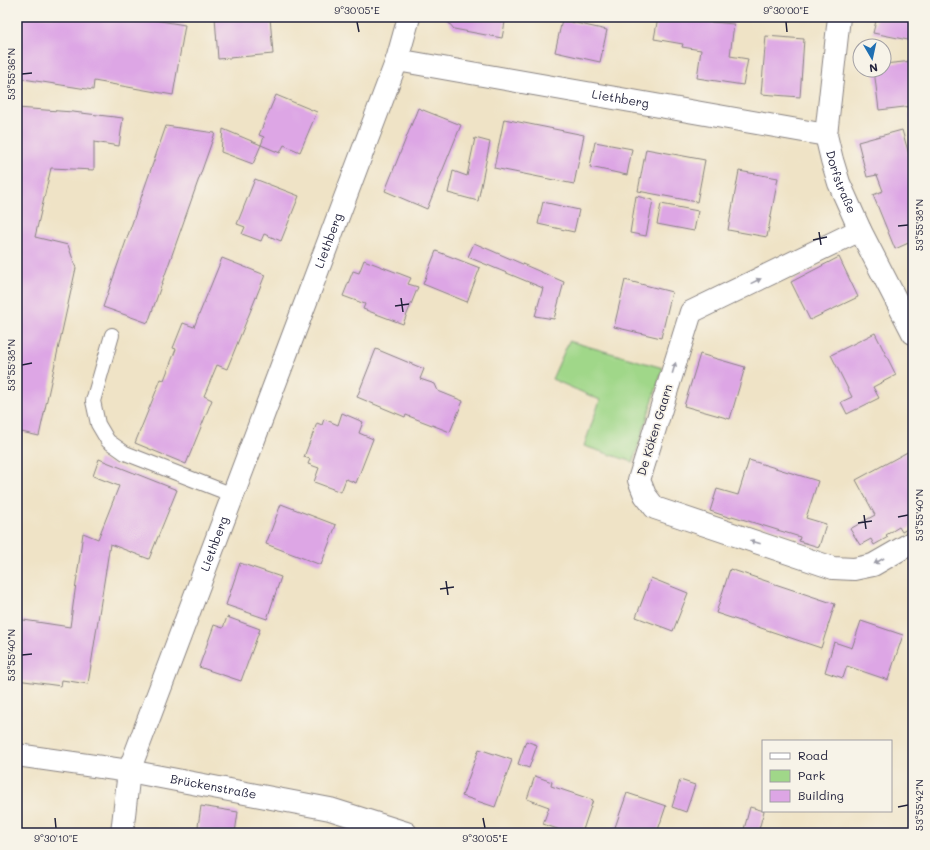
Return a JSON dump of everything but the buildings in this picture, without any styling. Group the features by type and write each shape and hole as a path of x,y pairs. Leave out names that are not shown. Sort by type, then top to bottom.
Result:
{"street":[{"path":"397,60 409,17"},
{"name":"Dorfstraße","path":"839,17 826,134 832,160 839,183 860,230 913,333"},
{"name":"Liethberg","path":"122,833 130,771 397,60 826,134"},
{"name":"De Köken Gaarn","path":"860,230 691,312 639,480 645,495 655,508 833,568 854,569 873,565 913,542"},
{"name":"Brückenstraße","path":"17,755 130,771 330,808 406,833"}],"lane":[{"path":"112,335 93,401 98,424 108,441 125,453 233,495"}],"green space":[{"path":"569,341 663,368 633,462 584,446 600,400 552,379"}]}
